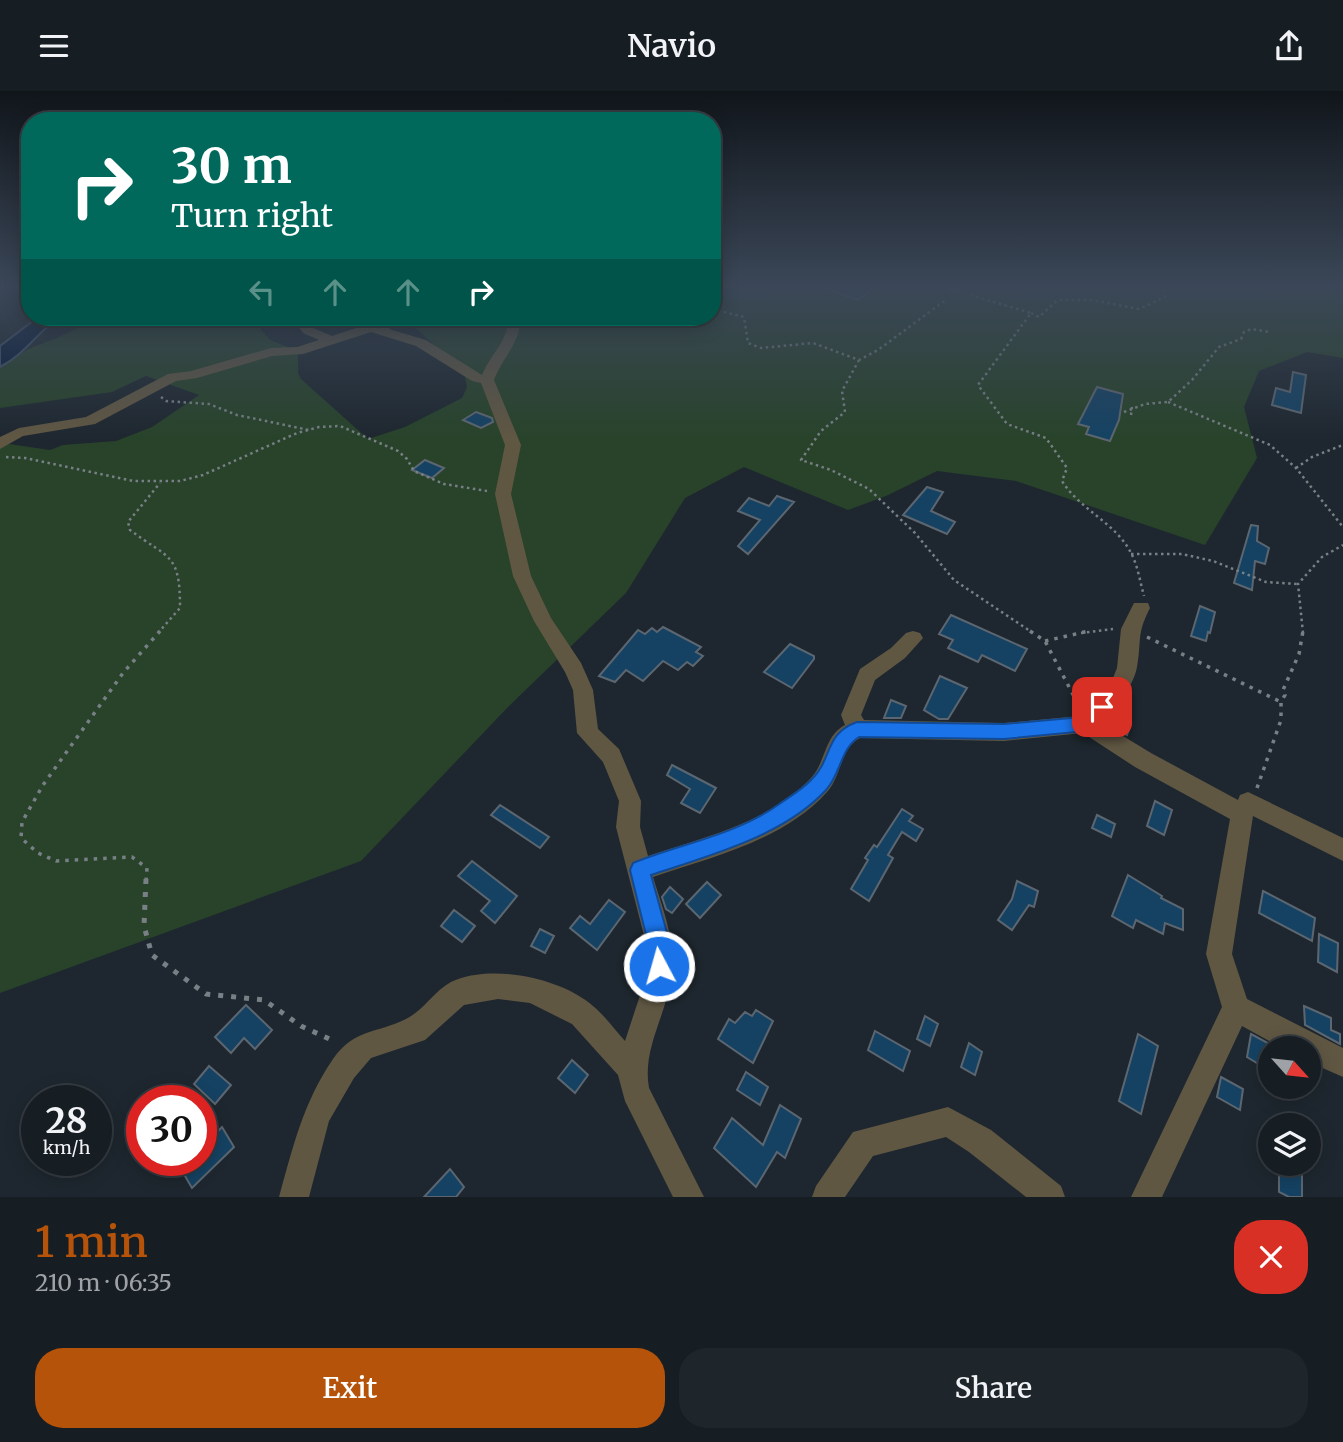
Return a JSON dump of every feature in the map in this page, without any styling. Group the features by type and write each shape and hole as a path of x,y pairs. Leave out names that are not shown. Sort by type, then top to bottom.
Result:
{"street":[{"path":"325,338 330,340"},
{"path":"0,444 19,432 90,421 173,376 192,375 271,352 298,351 338,338"},
{"path":"406,338 421,343 466,371 487,380"},
{"path":"513,338 495,360 487,380 513,445 503,494 522,576 543,621 574,669 583,690 588,733 611,756 630,801 628,827 661,951 658,981 631,1068 635,1091 690,1197"},
{"path":"466,371 495,360"},
{"path":"1086,724 1121,683 1127,668 1130,629 1141,608"},
{"path":"857,729 852,715 867,675 898,653 913,638"},
{"path":"640,870 733,838 782,813 819,785 842,739 857,729 1004,732 1086,724 1143,760 1242,814 1219,954 1236,1008 1146,1197"},
{"path":"1248,801 1343,850"},
{"path":"294,1197 316,1116 344,1068 362,1047 415,1030 458,993 498,986 530,990 557,1000 582,1014 631,1068"},
{"path":"1236,1008 1310,1049 1343,1063"},
{"path":"827,1197 864,1143 948,1122 980,1141 1049,1197"}],"path":[{"path":"747,338 748,343 761,348 813,343 859,360"},
{"path":"894,338 878,351 859,360 841,388 841,403 845,412 821,431 801,460 831,470 869,489 915,533 954,580 1045,641 1068,682 1086,724"},
{"path":"1013,338 978,385 1007,424 1046,437 1067,468 1062,481 1069,496 1116,536 1131,554 1144,595 1141,608"},
{"path":"1168,402 1192,380 1219,347 1242,338"},
{"path":"150,390 166,401 209,404 237,415 309,430"},
{"path":"1124,412 1132,407 1168,402 1270,445 1296,468 1343,527"},
{"path":"1131,415 1132,407"},
{"path":"0,458 10,456 30,459 82,471 160,483 192,477 309,430 343,426 408,457 414,471 429,478 503,494"},
{"path":"1296,468 1312,457 1343,445"},
{"path":"160,483 128,522 130,530 173,558 180,570 180,608 123,673 43,786 22,822 21,838 38,853 56,861 132,857 147,868 144,926 152,955 206,994 264,1000 300,1026 334,1041 362,1047"},
{"path":"1131,554 1182,554 1213,561 1266,582 1298,583 1322,557 1343,545"},
{"path":"1248,801 1264,774 1281,720 1281,702 1285,695 1283,690 1295,670 1303,641 1303,606 1298,583"},
{"path":"1045,641 1099,629 1130,629 1281,702"}],"green space":[{"path":"58,338 268,338 298,351 298,373 301,379 368,439 405,427 462,398 467,387 464,372 426,338 1343,338 1343,358 1307,352 1259,371 1244,407 1257,458 1205,545 1016,481 937,471 886,496 848,510 744,467 685,498 626,593 509,706 361,861 0,993 0,447 9,444 50,450 63,445 116,441 152,427 199,395 146,376 112,392 0,408 0,367 28,349"}],"water":[{"path":"11,338 36,338 17,356 0,367 0,346"}],"building":[{"path":"1293,372 1306,375 1301,413 1272,405 1276,388 1290,392"},
{"path":"1097,387 1123,394 1119,420 1110,441 1086,434 1089,427 1078,424"},
{"path":"476,412 492,418 493,422 481,428 463,420"},
{"path":"425,460 444,468 432,478 412,470"},
{"path":"927,487 943,492 931,511 955,522 947,534 903,515"},
{"path":"777,496 794,502 748,554 738,546 760,520 738,511 749,498 769,506"},
{"path":"1251,525 1258,526 1257,541 1269,548 1265,564 1255,561 1252,590 1234,583"},
{"path":"1200,606 1215,612 1206,641 1191,636"},
{"path":"951,615 1027,649 1015,671 982,655 978,662 948,648 953,640 939,634"},
{"path":"663,627 701,647 696,652 703,656 693,666 687,662 678,670 663,661 643,681 626,670 615,682 599,676 638,630 645,634 652,628 657,632"},
{"path":"790,644 814,656 792,688 764,672"},
{"path":"940,676 967,688 948,719 939,719 924,710"},
{"path":"891,700 906,706 901,718 884,718"},
{"path":"1113,716 1131,724 1127,735 1110,725"},
{"path":"672,765 716,788 700,813 681,803 690,789 667,775"},
{"path":"1155,801 1172,810 1164,835 1147,826"},
{"path":"500,805 549,837 540,848 491,815"},
{"path":"902,809 913,816 909,821 923,829 916,841 902,832 888,855 893,858 869,901 851,889 868,860 865,858 874,845 877,847"},
{"path":"1097,815 1115,824 1111,837 1092,828"},
{"path":"472,861 517,896 495,923 481,911 490,901 458,876"},
{"path":"1128,875 1162,896 1161,898 1183,909 1183,930 1165,923 1163,934 1136,920 1133,928 1112,916"},
{"path":"1017,881 1038,891 1034,907 1029,905 1012,930 998,920 1012,899"},
{"path":"707,882 721,895 700,918 686,904"},
{"path":"670,887 683,899 672,913 666,909 662,897"},
{"path":"1263,891 1315,918 1312,941 1259,913"},
{"path":"609,900 625,912 597,950 570,928 580,916 590,924"},
{"path":"454,910 475,926 462,942 441,926"},
{"path":"540,929 554,936 545,953 531,946"},
{"path":"1319,934 1338,943 1337,972 1318,962"},
{"path":"246,1005 272,1030 255,1049 244,1038 231,1053 215,1037"},
{"path":"1304,1006 1331,1018 1331,1030 1340,1034 1340,1044 1305,1025"},
{"path":"756,1010 773,1021 753,1063 718,1039 729,1019 735,1023 745,1012 752,1016"},
{"path":"925,1016 938,1024 930,1046 917,1039"},
{"path":"875,1031 910,1051 903,1071 868,1050"},
{"path":"1138,1034 1158,1046 1141,1114 1119,1101"},
{"path":"1251,1034 1258,1038 1258,1064 1247,1057"},
{"path":"969,1043 982,1052 975,1075 961,1067"},
{"path":"572,1060 588,1075 575,1093 558,1078"},
{"path":"209,1066 231,1085 217,1102 217,1085 194,1084"},
{"path":"746,1072 768,1087 760,1105 737,1090"},
{"path":"1221,1077 1243,1089 1240,1110 1217,1097"},
{"path":"780,1105 801,1119 785,1158 777,1152 756,1187 714,1148 732,1118 763,1145"},
{"path":"222,1127 234,1147 217,1164 217,1132"},
{"path":"450,1169 464,1187 456,1197 424,1197"},
{"path":"185,1176 204,1176 192,1188"},
{"path":"1279,1176 1302,1176 1302,1197 1289,1197 1279,1192"}],"route":[{"path":"659,966 661,951 640,870 733,838 782,813 819,785 842,739 857,729 1004,732 1086,724 1102,707"}]}
